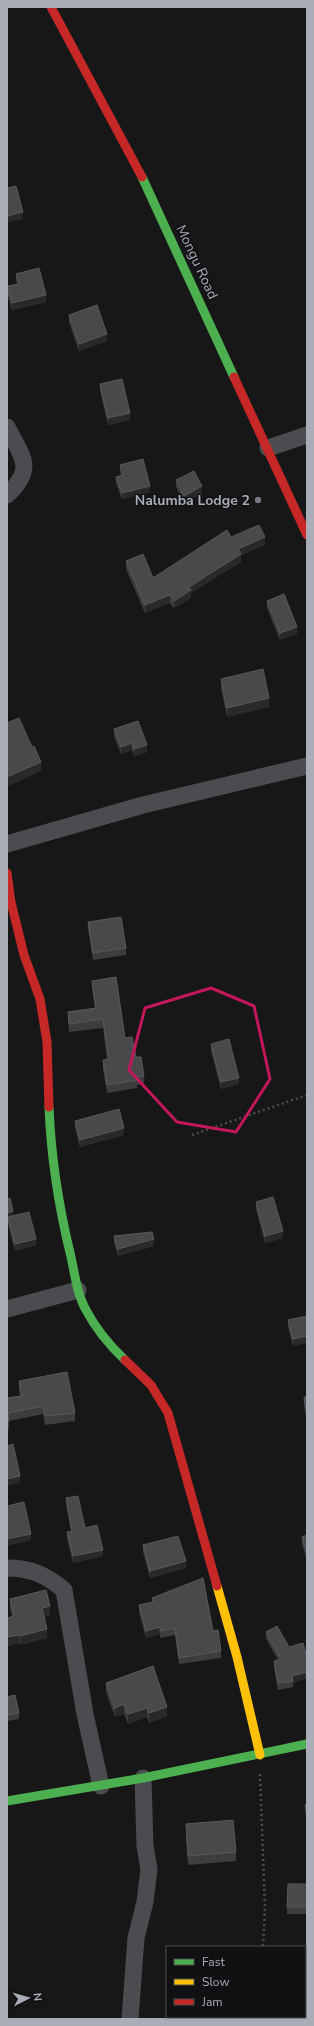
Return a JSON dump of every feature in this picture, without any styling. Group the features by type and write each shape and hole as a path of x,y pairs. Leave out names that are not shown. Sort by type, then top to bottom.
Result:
{"street":[{"name":"Mongu Road","path":"51,7 146,185 307,535"},
{"path":"7,426 25,462 24,471 18,485 7,495"},
{"path":"268,448 307,435"},
{"path":"7,844 143,805 307,766"},
{"path":"7,873 11,902 24,955 40,999 47,1042 51,1150 63,1224 78,1290 86,1309 106,1342 151,1385 168,1413 237,1657 260,1755"},
{"path":"7,1309 78,1290"},
{"path":"7,1568 34,1571 51,1579 64,1590 85,1714 101,1786"},
{"path":"7,1801 101,1786 260,1755 307,1744"},
{"path":"130,2019 136,1938 149,1869 146,1846 143,1778"}],"path":[{"path":"192,1135 307,1095"},
{"path":"260,1755 265,1909 263,1946"}],"highlighted area":[{"path":"211,988 254,1006 270,1079 236,1132 177,1122 129,1070 145,1008"}],"building":[{"path":"16,186 23,212 7,216 7,188"},
{"path":"39,268 46,295 12,303 7,286 19,284 16,274"},
{"path":"97,305 107,334 79,344 69,315"},
{"path":"122,379 130,413 108,418 100,384"},
{"path":"143,459 150,486 122,493 116,477 123,475 120,465"},
{"path":"194,471 202,486 184,496 176,480"},
{"path":"259,525 265,537 238,549 241,554 189,587 191,590 174,601 170,595 145,605 126,561 143,554 153,578 227,530 231,537"},
{"path":"284,594 297,627 280,633 267,601"},
{"path":"263,669 269,698 227,708 221,679"},
{"path":"19,718 32,747 34,746 41,762 7,777 7,723"},
{"path":"138,721 147,745 134,749 132,743 121,747 114,729"},
{"path":"121,917 126,948 93,953 88,922"},
{"path":"116,977 125,1038 132,1037 136,1057 141,1057 144,1076 136,1077 137,1080 107,1085 103,1060 109,1059 103,1019 69,1024 68,1012 96,1008 92,981"},
{"path":"229,1039 239,1078 221,1082 211,1044"},
{"path":"119,1109 124,1128 80,1140 75,1121"},
{"path":"273,1197 283,1231 265,1236 256,1202"},
{"path":"10,1198 13,1211 7,1213 7,1199"},
{"path":"29,1212 36,1239 15,1244 8,1217"},
{"path":"152,1232 154,1239 118,1249 114,1236"},
{"path":"307,1316 307,1336 293,1339 288,1320"},
{"path":"67,1372 75,1413 45,1416 43,1406 8,1413 9,1421 7,1421 7,1398 22,1396 19,1381"},
{"path":"304,1397 307,1397 306,1411"},
{"path":"13,1444 20,1476 7,1479 7,1446"},
{"path":"78,1496 85,1528 97,1525 103,1550 73,1556 67,1532 72,1531 66,1498"},
{"path":"24,1502 31,1534 7,1539 7,1506"},
{"path":"307,1535 307,1554 302,1537"},
{"path":"178,1536 186,1561 150,1571 143,1545"},
{"path":"203,1578 213,1631 218,1630 221,1651 179,1658 175,1628 160,1631 160,1627 146,1631 139,1605 153,1602 152,1598"},
{"path":"46,1590 50,1606 42,1608 47,1629 20,1636 7,1637 7,1618 14,1616 10,1599"},
{"path":"277,1626 289,1647 303,1643 307,1658 307,1672 292,1676 293,1681 278,1683 274,1661 281,1659 266,1632"},
{"path":"153,1666 167,1707 149,1713 147,1708 128,1714 124,1704 115,1708 106,1683"},
{"path":"15,1695 19,1713 7,1715 7,1697"},
{"path":"233,1820 236,1852 188,1856 186,1824"},
{"path":"288,1884 307,1884 307,1907 287,1907"}],"traffic: fast":[{"path":"142,177 234,377"},
{"path":"49,1107 56,1183 78,1291 94,1324 108,1343 125,1360"},
{"path":"7,1801 143,1778 307,1744"}],"traffic: slow":[{"path":"217,1586 237,1657 260,1755"}],"traffic: jam":[{"path":"51,7 142,177"},
{"path":"234,377 307,535"},
{"path":"7,873 11,902 24,955 40,999 47,1042 49,1107"},
{"path":"125,1360 151,1385 168,1413 217,1586"}],"place":[{"name":"Nalumba Lodge 2","path":"258,500"}]}
